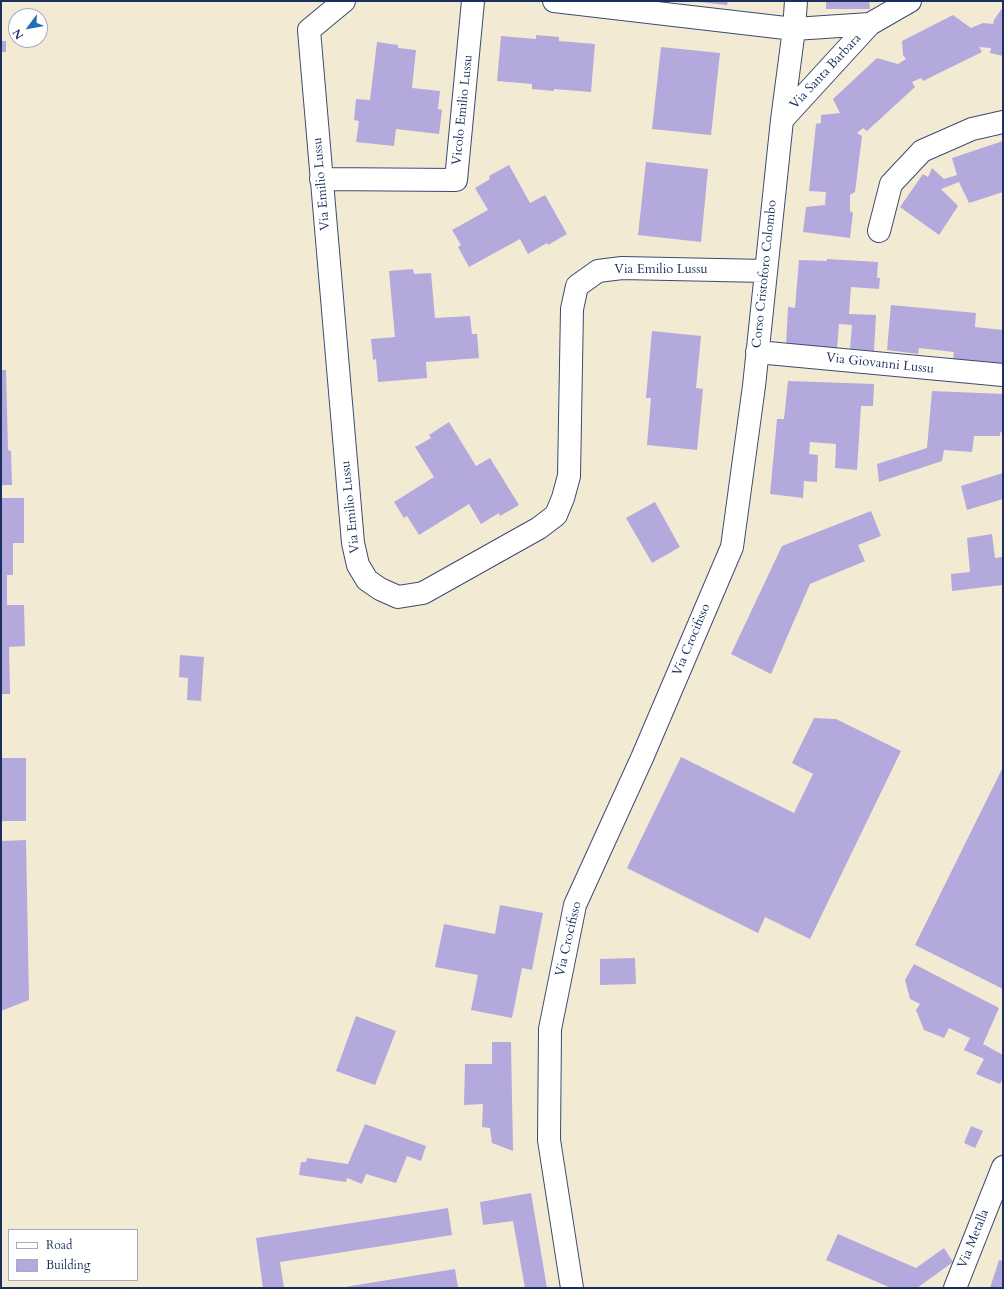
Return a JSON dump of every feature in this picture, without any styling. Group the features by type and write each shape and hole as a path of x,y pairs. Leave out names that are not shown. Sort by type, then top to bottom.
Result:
{"street":[{"name":"Via Emilio Lussu","path":"344,1 309,30 353,543 358,565 367,580 380,589 398,597 423,593 539,528 556,515 563,498 569,476 572,309 577,286 598,271 622,268 766,271"},
{"name":"Vicolo Emilio Lussu","path":"322,179 456,180 473,1"},
{"path":"554,1 794,29"},
{"name":"Corso Cristoforo Colombo","path":"732,547 757,352 796,1"},
{"name":"Via Santa Barbara","path":"782,120 870,24 910,1"},
{"name":"Via Santa Barbara","path":"794,29 870,24"},
{"path":"879,231 891,184 922,151 972,129 1003,122"},
{"name":"Via Giovanni Lussu","path":"757,352 1003,375"},
{"name":"Via Crocifisso","path":"572,1288 549,1140 549,1109 550,1029 575,905 642,758 732,547"},
{"name":"Via Metalla","path":"955,1288 1003,1167"}],"building":[{"path":"700,1 728,1 727,5"},
{"path":"826,1 869,1 870,9 826,9"},
{"path":"1003,7 1003,56 990,53 991,48 979,47 982,52 923,81 921,78 912,82 915,87 867,131 863,128 857,133 862,136 855,192 850,195 850,211 853,213 850,238 803,232 806,207 825,205 826,192 809,191 816,124 821,123 821,115 840,113 833,99 877,58 898,64 906,59 903,55 902,41 953,15 971,28 983,23 993,24"},
{"path":"536,35 559,37 559,41 595,44 591,92 532,89 532,84 497,81 501,36 536,39"},
{"path":"1,41 6,41 6,52 1,52"},
{"path":"377,42 398,45 398,48 416,50 412,88 440,91 438,109 442,110 439,134 396,129 394,146 356,142 359,121 354,120 356,99 370,100"},
{"path":"661,47 720,53 711,135 652,129"},
{"path":"1003,141 1003,192 969,203 959,182 941,189 958,206 939,235 900,207 923,174 928,177 932,168 944,179 957,175 952,158"},
{"path":"646,162 708,169 701,242 638,235"},
{"path":"509,165 530,203 545,195 567,234 528,254 520,239 469,267 458,247 461,245 452,230 488,210 475,188 490,179 489,176"},
{"path":"827,259 878,262 877,278 880,278 879,289 851,287 849,314 876,315 874,351 850,349 852,325 839,324 837,349 786,345 788,307 795,308 799,260 827,261"},
{"path":"413,269 414,274 431,273 435,318 470,316 472,334 477,334 479,358 426,362 427,378 378,382 376,359 373,360 371,339 395,337 389,271"},
{"path":"891,305 976,313 975,327 1003,330 1003,366 953,361 954,352 919,348 918,354 887,350"},
{"path":"652,331 701,336 696,388 703,389 697,450 647,445 651,398 646,398"},
{"path":"1,370 6,370 8,450 11,451 12,485 1,485"},
{"path":"788,381 874,384 873,406 861,406 857,470 835,468 836,444 810,442 809,454 818,455 817,482 804,481 803,498 770,494 777,419 784,419"},
{"path":"932,391 1003,394 1003,433 1000,432 1000,436 974,436 972,452 944,450 942,461 879,482 877,464 927,448"},
{"path":"449,422 476,466 490,458 519,505 500,516 499,513 481,524 469,504 419,535 407,516 404,518 394,502 434,477 415,447 431,438 429,435"},
{"path":"1003,473 1003,499 967,510 961,486"},
{"path":"1,498 24,498 24,543 13,543 13,575 7,575 7,605 24,605 25,646 9,647 10,694 1,694"},
{"path":"655,502 680,547 652,563 626,518"},
{"path":"871,511 881,536 858,545 865,561 810,584 771,674 731,654 782,546"},
{"path":"992,534 995,558 1003,557 1003,585 952,591 951,574 970,572 967,538"},
{"path":"180,655 204,657 201,701 187,700 188,678 179,677"},
{"path":"814,718 836,719 901,751 810,939 765,917 758,933 627,868 681,757 794,813 813,774 792,763"},
{"path":"1,758 26,758 26,821 1,821"},
{"path":"1003,767 1003,989 915,945"},
{"path":"26,840 29,1000 1,1011 1,841"},
{"path":"500,905 543,913 532,970 522,968 512,1018 471,1010 478,975 435,967 444,924 495,934"},
{"path":"635,958 636,984 600,985 600,959"},
{"path":"914,964 999,1008 983,1044 1003,1055 1003,1078 1000,1084 976,1074 984,1059 964,1050 970,1038 949,1028 944,1038 924,1030 916,1010 920,1004 910,999 905,980"},
{"path":"356,1016 396,1031 375,1085 336,1071"},
{"path":"492,1042 511,1042 513,1151 492,1143 490,1128 482,1127 483,1104 464,1105 465,1064 492,1064"},
{"path":"365,1124 426,1146 421,1161 407,1156 396,1183 366,1174 362,1184 347,1178 346,1182 299,1175 301,1162 306,1162 307,1158 348,1164"},
{"path":"971,1126 983,1131 975,1148 964,1143"},
{"path":"531,1193 547,1288 525,1288 513,1221 483,1225 480,1202"},
{"path":"448,1208 452,1235 280,1262 284,1288 263,1288 256,1238"},
{"path":"838,1234 916,1268 944,1248 953,1262 917,1288 891,1288 826,1260"},
{"path":"999,1260 1003,1261 1003,1288 990,1288"},
{"path":"455,1269 458,1288 345,1287"}]}
